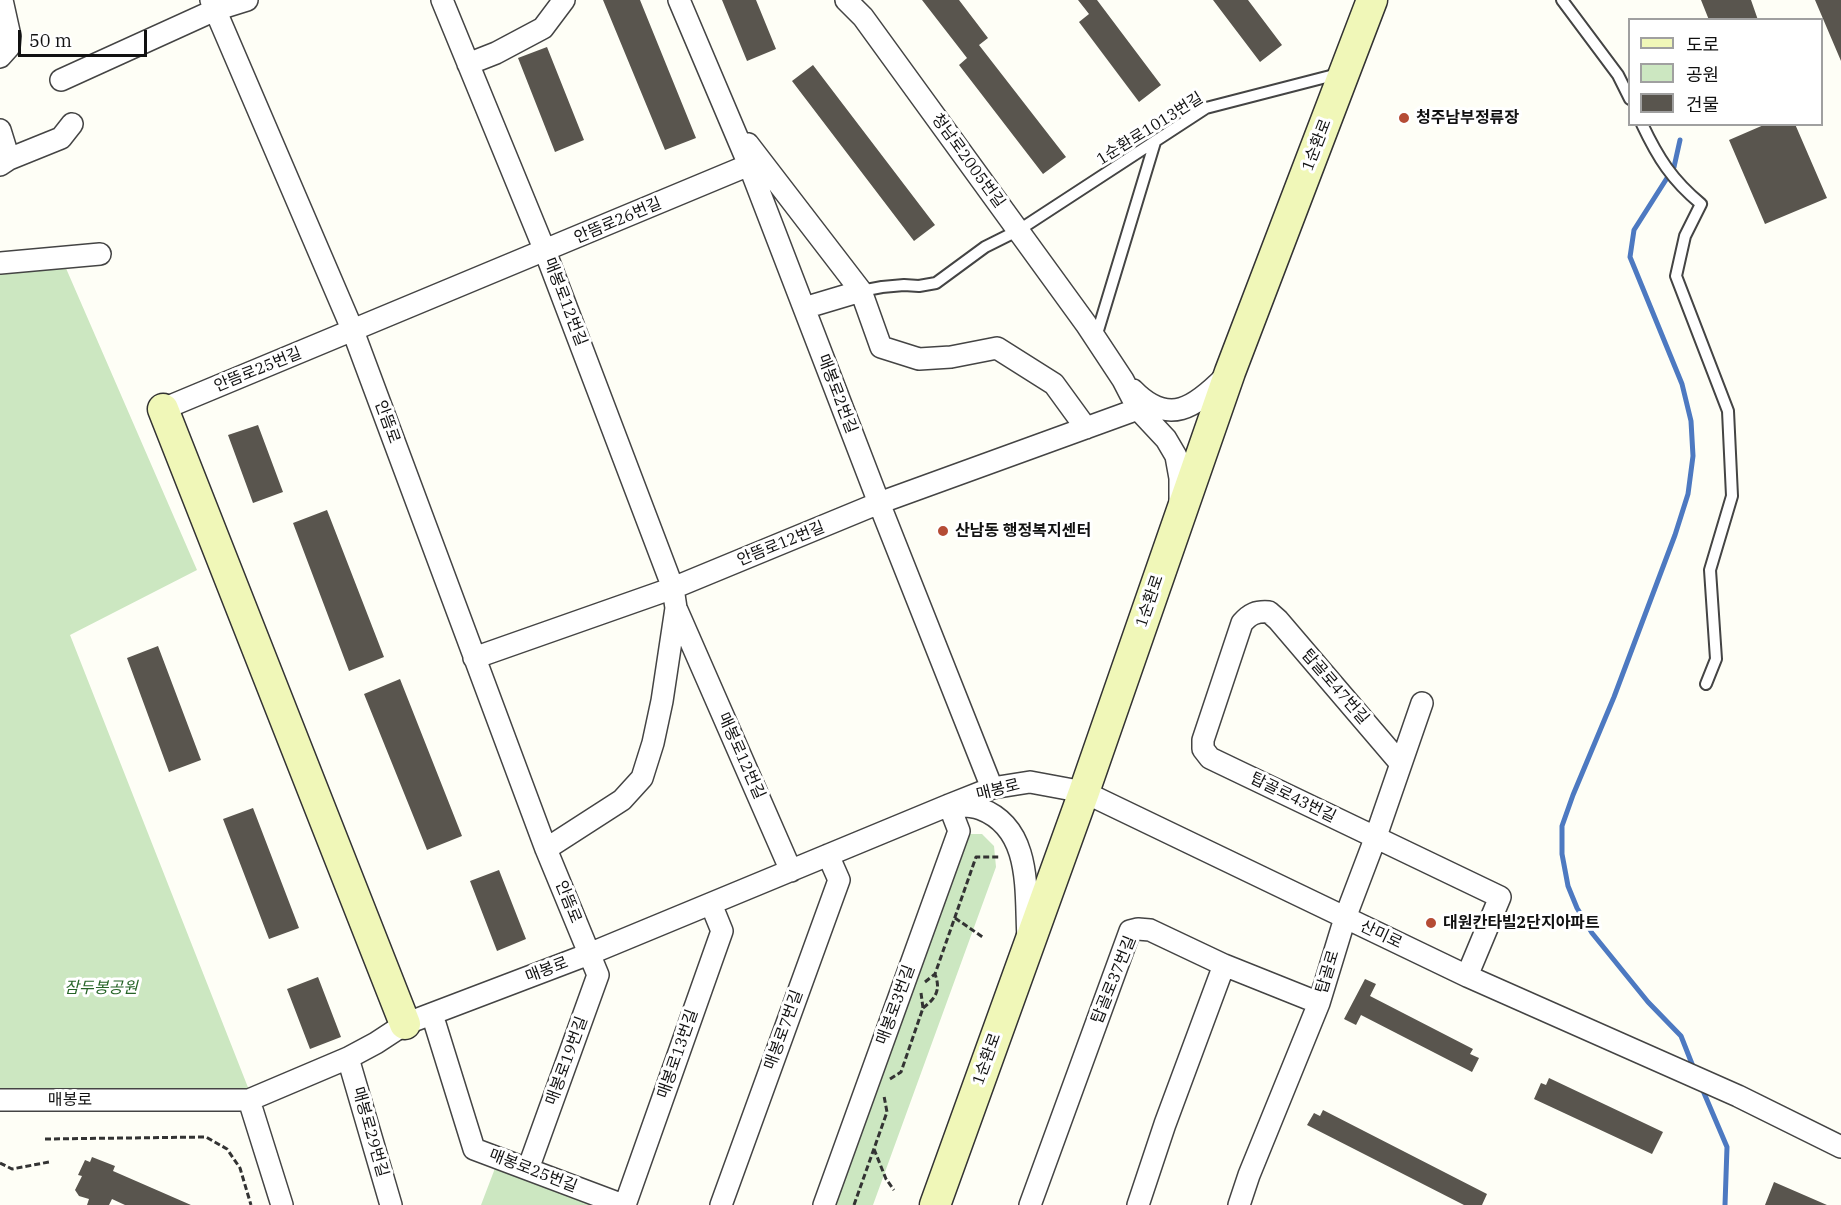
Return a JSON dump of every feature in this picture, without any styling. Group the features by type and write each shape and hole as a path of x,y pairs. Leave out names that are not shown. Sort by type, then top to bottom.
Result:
{"main road":[{"name":"1순환로","path":"935,1205 1084,792 1230,372 1372,0"},
{"path":"163,409 418,1019"}],"street":[{"path":"0,57 9,47 10,36 2,0"},
{"path":"60,80 213,5 247,0"},
{"name":"매봉로12번길","path":"442,0 545,251 675,598 791,871"},
{"path":"468,64 496,53 543,28 564,0"},
{"name":"매봉로2번길","path":"679,0 749,165 992,788"},
{"name":"청남로2005번길","path":"846,0 863,17 1019,230 1123,380"},
{"name":"안뜸로","path":"213,5 353,331 546,849 589,954"},
{"path":"730,120 861,291 881,348 919,359 951,357 997,348 1054,384 1086,428"},
{"path":"0,130 5,162 61,138 72,124"},
{"name":"안뜸로26번길","path":"353,331 749,165"},
{"path":"0,263 100,254"},
{"path":"804,308 861,291"},
{"name":"안뜸로25번길","path":"163,409 353,331"},
{"path":"1123,380 1142,399 1152,405 1171,410 1202,399 1230,372"},
{"path":"1123,380 1138,409 1166,439 1176,456 1180,478 1180,516"},
{"name":"안뜸로12번길","path":"474,658 675,598 879,503 1138,409"},
{"name":"매봉로12번길","path":"546,849 622,800 642,778 662,701 675,598"},
{"name":"탑골로43번길","path":"1269,612 1259,611 1249,615 1242,623 1203,740 1203,749 1210,758 1500,897 1467,976"},
{"name":"탑골로47번길","path":"1269,612 1401,764"},
{"name":"탑골로","path":"1239,1205 1318,1003 1345,918 1422,703"},
{"name":"매봉로","path":"0,1100 249,1100 348,1058 418,1019 589,954 992,788 1030,782 1084,792"},
{"name":"산미로","path":"1084,792 1467,976 1682,1070 1841,1147"},
{"path":"949,805 979,808 993,814 1016,840 1024,862 1028,946"},
{"name":"매봉로3번길","path":"824,1205 959,831 949,805"},
{"name":"매봉로7번길","path":"721,1205 839,880 828,855"},
{"name":"매봉로13번길","path":"624,1205 722,931 711,904"},
{"name":"탑골로37번길","path":"1030,1205 1130,931 1150,930 1224,965 1318,1003"},
{"name":"매봉로19번길","path":"528,1169 598,975 589,954"},
{"path":"1138,1205 1165,1124 1224,965"},
{"name":"매봉로25번길","path":"418,1019 474,1149 624,1205"},
{"name":"매봉로29번길","path":"348,1058 392,1205"},
{"path":"249,1100 282,1205"}],"lane":[{"path":"1562,0 1618,75 1628,97"},
{"name":"1순환로1013번길","path":"861,291 882,286 919,286 936,283 986,247 1019,230 1206,108 1344,73"},
{"path":"1643,126 1663,163 1681,188 1701,204 1685,236 1676,276 1728,411 1732,496 1710,570 1716,659 1706,684"},
{"path":"1091,331 1155,142"}],"path":[{"path":"886,1084 901,1072 923,1008 921,988 935,975 976,857 1009,857"},
{"path":"955,918 984,938"},
{"path":"923,1008 938,993 938,982 935,975"},
{"path":"854,1205 887,1112 884,1090"},
{"path":"45,1139 206,1137 227,1149 240,1168 251,1205"},
{"path":"874,1149 886,1179 894,1190"},
{"path":"0,1163 12,1168 49,1162"}],"green space":[{"name":"잠두봉공원","path":"0,257 65,266 197,570 70,635 249,1090 0,1090"},
{"path":"967,834 982,834 994,846 996,867 873,1205 829,1205"},
{"path":"497,1163 598,1205 481,1205"}],"building":[{"path":"603,0 640,0 696,138 665,150"},
{"path":"722,0 756,0 776,49 747,61"},
{"path":"922,0 959,0 988,38 979,45 1066,157 1043,174 959,65 967,58"},
{"path":"1078,0 1097,0 1161,85 1139,102 1079,22 1089,14"},
{"path":"1213,0 1248,0 1282,45 1260,62"},
{"path":"1701,0 1751,0 1757,18 1708,18"},
{"path":"1815,0 1841,0 1841,61 1823,18"},
{"path":"547,47 584,140 555,152 518,58"},
{"path":"813,65 935,225 914,241 792,81"},
{"path":"1761,126 1796,126 1827,198 1765,224 1729,140"},
{"path":"258,425 283,492 253,503 228,435"},
{"path":"327,510 384,657 349,671 293,523"},
{"path":"158,646 201,760 169,772 127,658"},
{"path":"400,679 462,836 427,850 364,694"},
{"path":"253,808 299,928 269,939 223,819"},
{"path":"499,870 526,939 497,951 470,881"},
{"path":"318,977 341,1037 310,1049 287,989"},
{"path":"1365,979 1376,984 1370,996 1473,1049 1470,1054 1479,1058 1472,1072 1361,1015 1356,1025 1344,1019"},
{"path":"1549,1078 1663,1132 1652,1154 1534,1099 1541,1083 1546,1085"},
{"path":"1323,1110 1487,1194 1482,1205 1464,1205 1307,1125 1314,1113 1320,1116"},
{"path":"92,1157 115,1166 113,1171 191,1205 125,1205 112,1199 109,1205 87,1205 89,1199 79,1196 75,1190 82,1176 78,1175 85,1160 90,1162"},
{"path":"1774,1182 1827,1205 1765,1205"}],"waterway":[{"path":"1680,140 1674,167 1634,230 1630,257 1682,384 1691,421 1693,456 1688,494 1675,535 1614,697 1562,826 1562,854 1568,886 1577,908 1592,933 1648,1002 1681,1036 1694,1069"},
{"path":"1701,1086 1727,1147 1725,1205"}],"place":[{"name":"청주남부정류장","path":"1404,118"},
{"name":"산남동 행정복지센터","path":"943,531"},
{"name":"대원칸타빌2단지아파트","path":"1431,923"}]}
